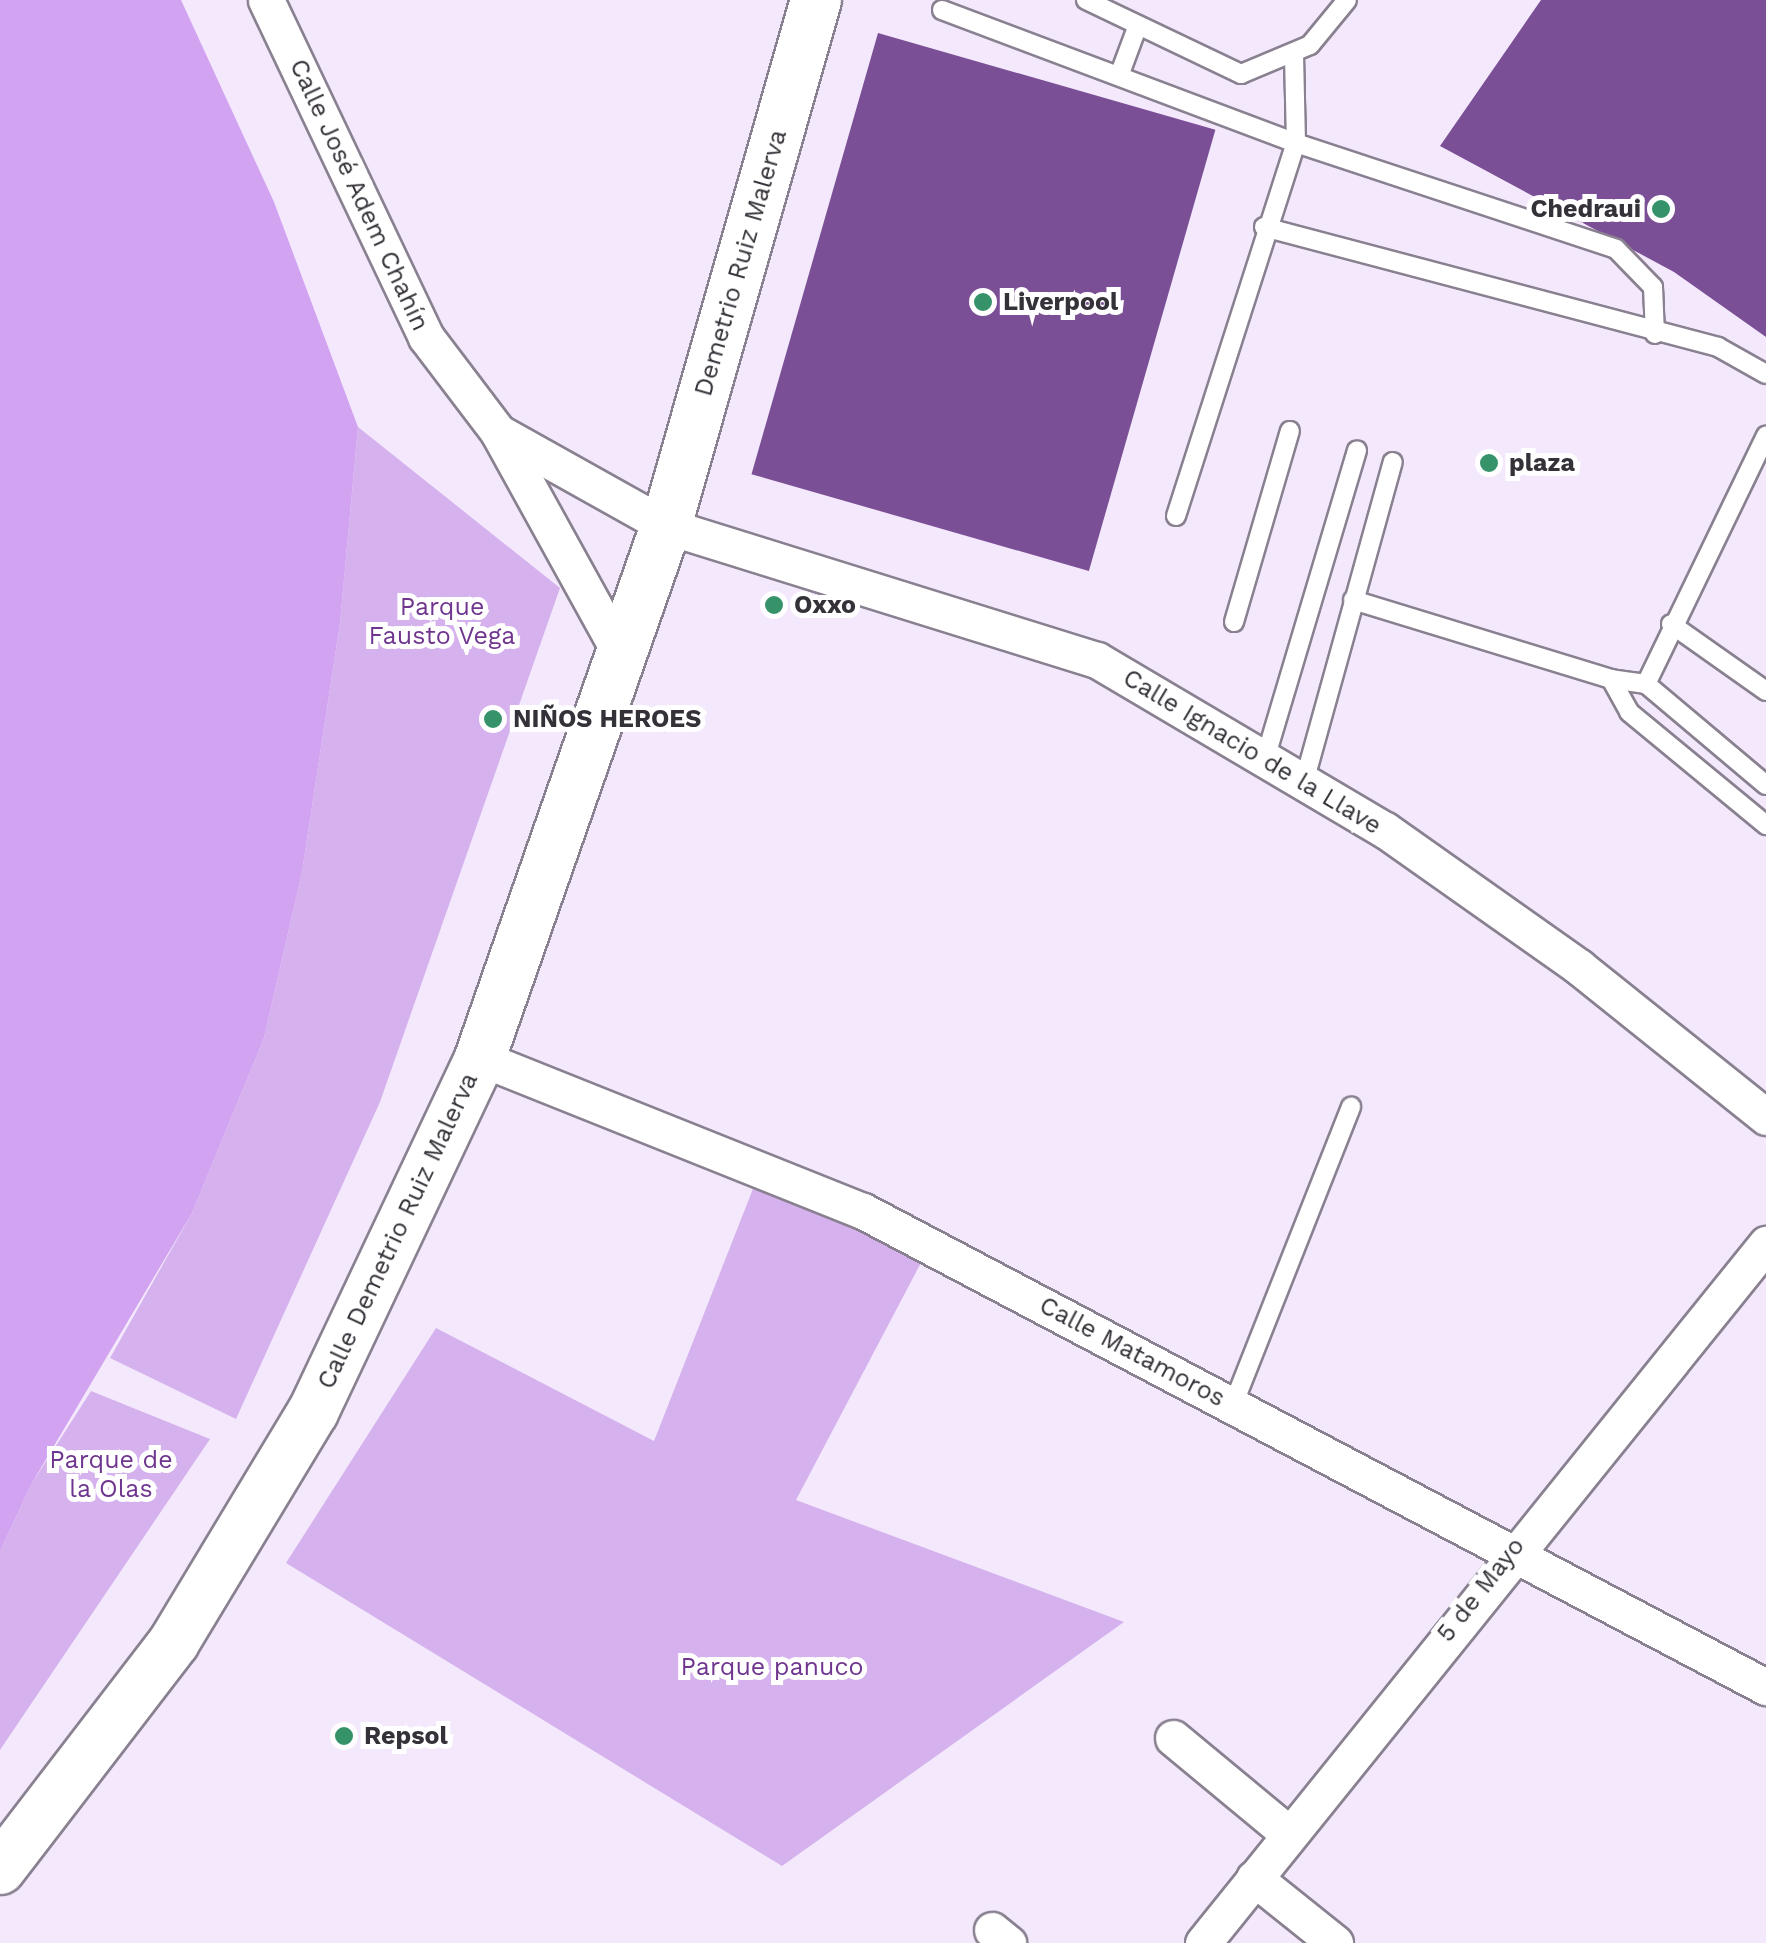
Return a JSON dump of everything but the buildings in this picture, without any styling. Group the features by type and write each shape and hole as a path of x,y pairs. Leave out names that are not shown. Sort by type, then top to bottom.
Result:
{"main road":[{"name":"Demetrio Ruiz Malerva","path":"666,526 816,0"},
{"name":"Calle Demetrio Ruiz Malerva","path":"0,1869 174,1642 313,1412 480,1058 666,526"}],"street":[{"name":"Calle José Adem Chahín","path":"266,0 426,336 498,432 622,655"},
{"name":"Calle José Adem Chahín","path":"498,432 666,526"},
{"name":"Calle Ignacio de la Llave","path":"666,526 1098,660 1304,782 1579,968 1766,1118"},
{"name":"Calle Matamoros","path":"480,1058 863,1211 1766,1688"},
{"name":"5 de Mayo","path":"1203,1943 1512,1551 1766,1244"},
{"path":"1173,1738 1289,1834"},
{"path":"1254,1878 1335,1943"}],"lane":[{"path":"1086,0 1240,74 1294,53 1347,0"},
{"path":"942,10 1296,143 1616,249 1653,287 1655,334"},
{"path":"1119,76 1138,25"},
{"path":"1176,516 1264,227 1296,143 1294,53"},
{"path":"1264,227 1655,334 1718,347 1766,374"},
{"path":"1234,622 1290,431"},
{"path":"1646,684 1766,436"},
{"path":"1265,759 1357,450"},
{"path":"1304,782 1392,462"},
{"path":"1353,600 1611,679 1646,684 1766,786"},
{"path":"1672,624 1766,691"},
{"path":"1611,679 1629,712 1766,825"},
{"path":"1233,1405 1351,1106"}],"green space":[{"name":"Parque Fausto Vega","path":"358,427 560,588 380,1102 236,1419 110,1358 192,1213 264,1038 302,872 340,623"},
{"name":"Parque panuco","path":"758,1176 923,1259 796,1500 1124,1622 782,1866 286,1563 436,1328 654,1441"},
{"name":"Parque de la Olas","path":"91,1391 210,1439 0,1750 0,1551 32,1483"}],"shaded area":[{"path":"0,0 181,0 274,202 358,427 340,623 302,872 264,1038 192,1213 32,1483 0,1551"}],"place":[{"name":"Chedraui","path":"1661,209"},
{"name":"Liverpool","path":"983,302"},
{"name":"plaza","path":"1489,463"},
{"name":"Oxxo","path":"774,605"},
{"name":"NIÑOS HEROES","path":"493,719"},
{"name":"Repsol","path":"344,1736"}]}
